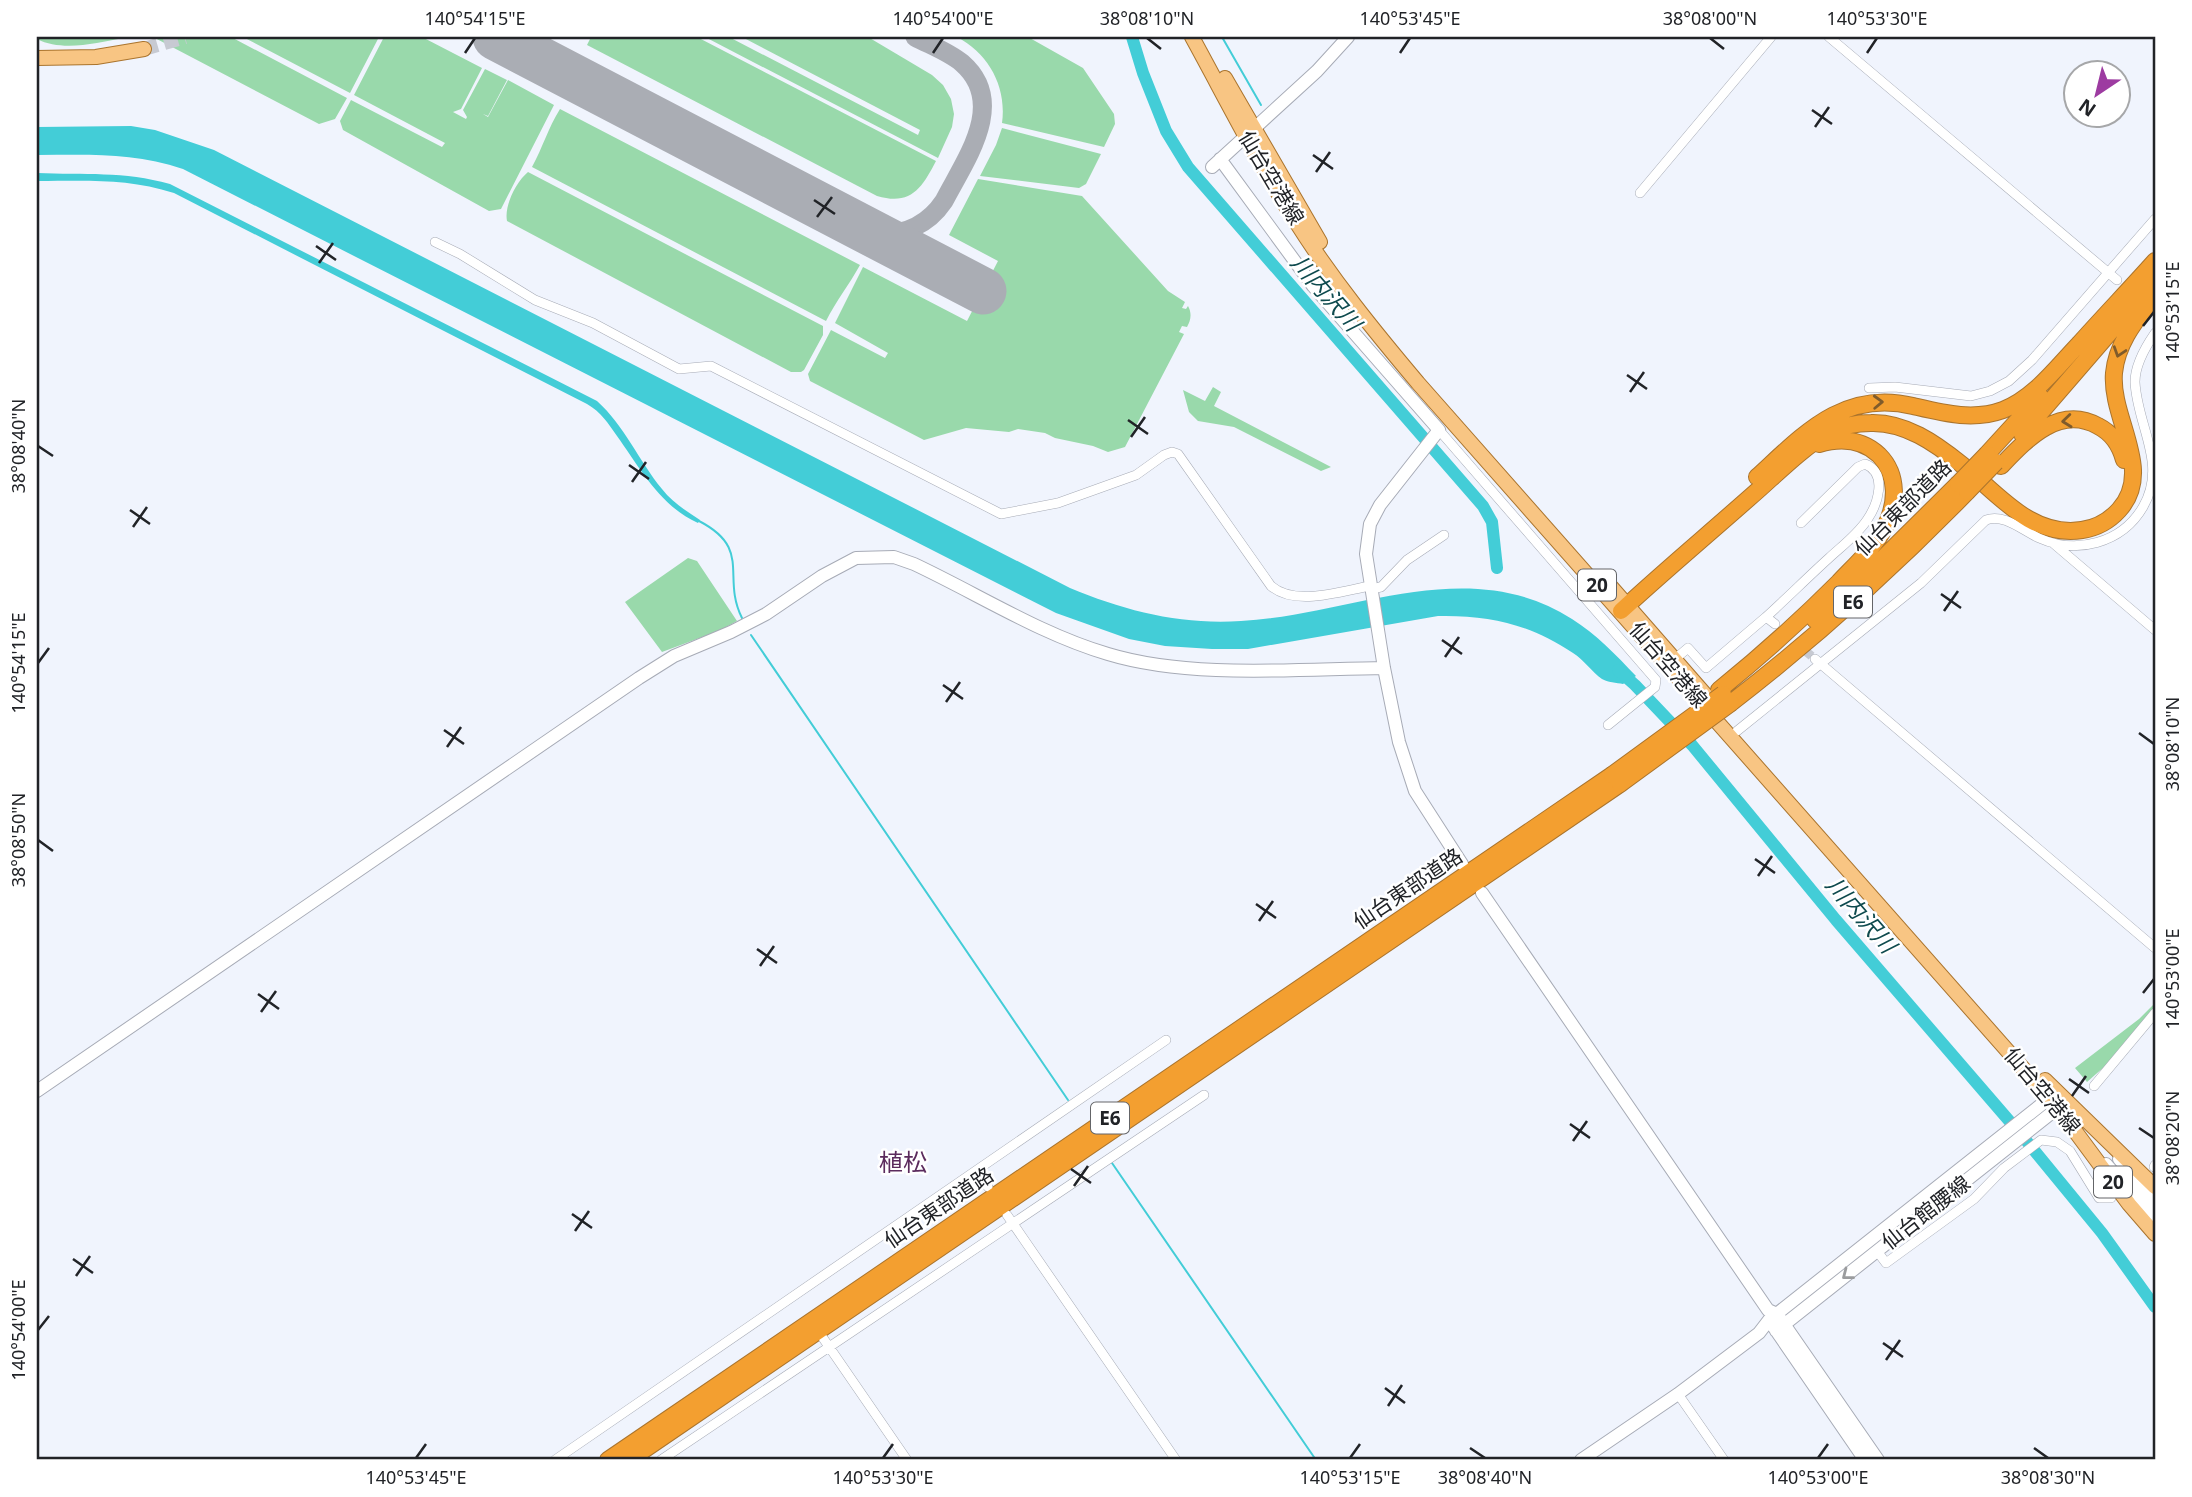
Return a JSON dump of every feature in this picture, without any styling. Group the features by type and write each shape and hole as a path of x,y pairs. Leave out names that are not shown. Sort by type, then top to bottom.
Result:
{"highway":[{"path":"1621,604 1773,463 1832,414 1844,408 1870,402 1896,402 1967,416 1992,414 2010,407 2028,396 2046,379 2155,261"},
{"name":"仙台東部道路","path":"1995,460 2155,261"},
{"name":"仙台東部道路","path":"608,1460 1616,779 1679,726 1806,644 1906,553 1966,491 2091,356 2155,280"},
{"path":"1621,604 1810,447 1837,429 1873,423 1895,426 1917,434 1940,448 2024,517 2045,526 2065,531 2093,527 2110,518 2118,511 2131,486 2133,465 2116,405 2114,371 2125,336 2154,306"},
{"path":"1816,428 1864,416 1889,417 1912,424 1945,442 2028,510 2051,520 2064,522 2084,522 2110,508 2121,492 2125,473 2122,453 2111,435 2094,423 2072,419 2049,425 1995,460"},
{"path":"1723,699 1755,660 1821,600 1867,552 1888,521 1894,500 1894,480 1884,460 1876,452 1847,440 1810,447"},
{"name":"仙台東部道路","path":"629,1460 1616,779 1723,699 1966,491"}],"main road":[{"name":"仙台空港線","path":"1192,37 1249,132"},
{"name":"仙台空港線","path":"1202,37 1296,223 1357,309 1427,393 1621,604 2058,1100 2086,1118 2155,1187"},
{"path":"37,58 96,57 144,49"},
{"name":"仙台空港線","path":"1621,604 1675,659 1723,699 1737,731 2058,1100 2074,1128 2129,1204 2155,1234"}],"street":[{"path":"1348,37 1317,71 1216,163 1313,286 1437,432 1656,680 1655,687 1608,725"},
{"path":"1640,193 1771,37"},
{"path":"1829,37 2118,280"},
{"path":"1869,388 1895,387 1971,396 1990,391 2009,381 2032,359 2155,219"},
{"path":"435,242 460,254 535,300 593,323 680,369 711,366 1000,514 1058,503 1103,488 1136,475 1172,452 1178,454 1271,586 1278,592 1299,597 1381,587 1407,560 1444,535"},
{"path":"2053,543 2087,545 2111,537 2132,523 2145,504 2153,480 2154,467 2135,381 2139,362 2155,333"},
{"path":"1437,432 1380,505 1370,524 1366,554 1399,742 1415,791 1462,864"},
{"path":"1675,659 1688,648 1706,668 1854,536 1868,519 1878,491 1880,481 1876,472 1865,464 1858,467 1801,523"},
{"path":"1737,731 1819,662 1921,583 1992,517 2053,543 2155,630"},
{"path":"37,1091 639,678 674,656 766,614 831,570 856,558 894,557 914,564 1066,640 1142,662 1179,668 1384,668"},
{"path":"1766,617 1774,624"},
{"path":"1819,662 2155,948"},
{"path":"1482,893 1775,1320 1865,1460"},
{"path":"2094,1086 2155,1013"},
{"path":"555,1460 1166,1040"},
{"path":"661,1460 826,1342 1010,1219 1204,1095"},
{"name":"仙台館腰線","path":"1775,1320 1877,1251 2030,1131 2058,1100"},
{"path":"2086,1118 2155,1203"},
{"path":"2074,1128 2155,1219"},
{"path":"2030,1131 2063,1145 2070,1151 2099,1198 2112,1198"},
{"path":"1877,1251 1886,1264 1974,1199 1997,1157"},
{"name":"仙台館腰線","path":"1775,1320 1997,1157"},
{"path":"977,1170 988,1187"},
{"path":"1010,1219 1176,1460"},
{"path":"1581,1460 1678,1394 1775,1320"},
{"path":"1775,1320 1878,1460"},
{"path":"826,1342 907,1460"},
{"path":"1678,1394 1724,1460"}],"green space":[{"path":"37,37 123,38 68,46 47,43"},
{"path":"153,37 231,37 347,98 335,119 319,124"},
{"path":"243,37 379,37 350,93"},
{"path":"384,37 422,37 482,68 461,109 453,112 466,119 463,110 485,69 507,80 488,116 483,114 488,117 508,80 554,105 501,209 489,211 343,130 340,121 351,100 442,147 445,143 354,95"},
{"path":"591,37 697,37 936,161 926,179 914,192 899,199 877,196 587,45"},
{"path":"705,37 729,37 918,135 920,130 742,37 868,37 932,75 943,85 951,99 954,114 952,127 938,158"},
{"path":"957,37 1028,37 1083,68 1114,114 1115,124 1104,147 1002,123 1002,97 993,73 978,53"},
{"path":"560,109 860,265 826,321 532,167"},
{"path":"1002,128 1101,154 1086,184 1079,188 980,176"},
{"path":"528,172 823,326 823,335 804,370 791,372 507,221 507,208 512,195"},
{"path":"978,179 1082,196 1168,291 1185,302 1182,308 1186,309 1188,306 1190,319 1187,327 1182,326 1179,332 1184,334 1125,447 1108,452 1045,433 1018,429 1009,432 966,428 924,440 810,381 808,374 831,330 885,358 888,353 835,323 863,267 967,321 998,261 949,235"},
{"path":"1213,387 1221,392 1214,406 1331,467 1321,471 1234,427 1198,421 1189,412 1183,390 1205,401"},
{"path":"688,558 697,561 737,621 721,630 662,652 625,602"},
{"path":"2155,1003 2155,1009 2113,1059 2087,1082 2075,1068 2139,1019"}],"water":[{"path":"131,126 155,130 214,150 1070,588 1091,596 1154,615 1219,622 1283,616 1409,593 1451,589 1492,590 1532,600 1572,619 1598,638 1636,676 1623,684 1604,680 1577,656 1541,635 1508,623 1475,617 1438,616 1248,649 1212,649 1165,646 1129,639 1056,613 183,169 128,157 37,155 37,127"},
{"path":"37,173 120,175 170,184 597,401 615,421 666,494 700,520 698,523 685,516 662,496 607,422 587,404 174,193 123,183 37,181"}],"waterway":[{"name":"川内沢川","path":"1132,37 1166,131 1188,167 1483,506 1492,522 1497,568"},
{"path":"1222,37 1261,105"},
{"path":"699,521 715,531 726,542 731,553 736,603 742,618"},
{"path":"751,635 1068,1100"},
{"name":"川内沢川","path":"1618,670 1692,745 1836,920 2024,1138 2102,1233 2155,1307"},
{"path":"1112,1163 1316,1460"}],"taxiway":[{"path":"874,234 905,231 922,223 938,209 971,150 982,113 982,96 975,79 962,63 915,37"}],"runway":[{"path":"496,37 983,291"}],"tunnel":[{"path":"144,49 185,37"},
{"path":"1784,633 1815,659"}],"district":[{"name":"植松","path":"903,1163"}]}
